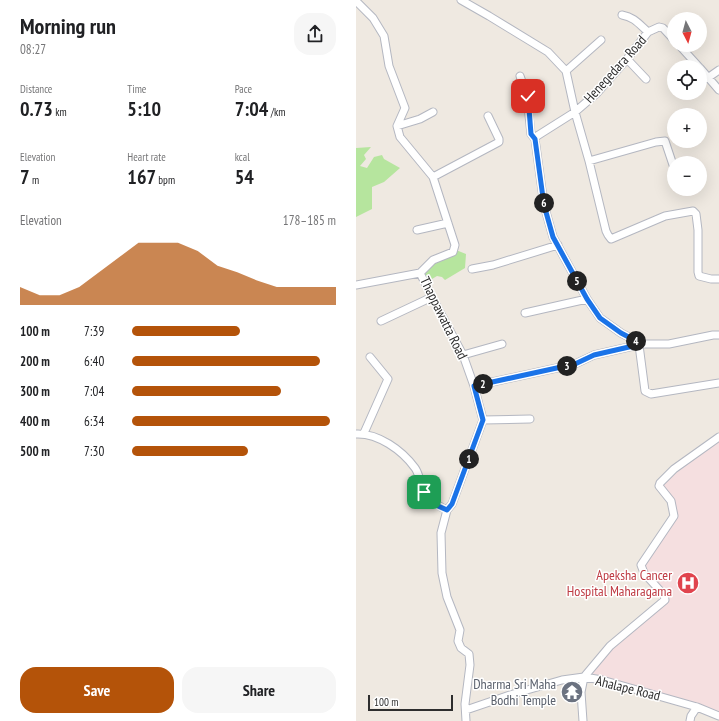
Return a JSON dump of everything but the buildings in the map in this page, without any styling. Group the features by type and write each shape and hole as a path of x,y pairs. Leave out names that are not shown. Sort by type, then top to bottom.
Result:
{"street":[{"path":"461,0 548,52 566,71 601,40"},
{"path":"356,1 373,18 384,36 389,66 405,108 397,126 400,137 433,177 499,142 488,116"},
{"path":"622,15 630,16 648,32"},
{"name":"Henegedara Road","path":"535,139 537,136 574,112 597,93 648,32 658,27 663,28 667,32"},
{"path":"684,52 692,60"},
{"path":"626,59 646,79"},
{"path":"719,70 708,77 719,90"},
{"name":"Henegedara Road","path":"566,71 574,112"},
{"path":"520,76 528,96 531,134 535,139 547,216 553,237 587,299 600,318 640,344"},
{"path":"397,126 420,119 433,112"},
{"path":"574,112 589,161 609,238 611,239 665,216 693,211 696,214 698,230 699,276 719,279"},
{"path":"589,161 656,142 665,141 670,156"},
{"name":"Thappawatta Road","path":"433,177 455,245 453,252 433,260 420,273 463,355 474,386 483,420"},
{"path":"417,230 448,223"},
{"path":"472,269 493,265 558,245"},
{"path":"356,285 420,273"},
{"path":"381,321 432,297"},
{"path":"525,314 587,299"},
{"path":"474,386 575,364 594,355 640,344 669,344 719,335"},
{"path":"463,355 502,344"},
{"path":"640,344 645,391 648,393 651,394 719,383"},
{"path":"364,434 388,379 370,357"},
{"path":"466,721 465,704 470,665 469,654 462,648 458,641 460,630 447,597 442,573 440,533 447,510 452,504 483,420 530,419"},
{"path":"356,434 364,434 383,440 405,456 416,469 424,492 436,505 447,510"},
{"path":"583,721 581,692 584,678 610,646 665,600 664,595 644,573 642,565 674,516 671,501 660,486 660,483 674,469 719,437"},
{"name":"Ahalape Road","path":"466,710 513,694 562,680 584,678 602,680 697,707 719,716"},
{"path":"690,721 691,716 697,707"}],"shaded area":[{"name":"Apeksha Cancer Hospital Maharagama","path":"719,440 719,715 591,673 620,638 667,600 647,572 645,564 678,515 672,498 663,483"}],"green space":[{"path":"371,147 364,155 366,159 360,166 367,168 374,157 382,155 384,159 400,168 384,182 372,187 372,209 356,217 356,148"},
{"path":"456,250 466,254 465,268 445,280 442,277 437,276 427,282 424,273 435,261"}],"place":[{"name":"Apeksha Cancer Hospital Maharagama","path":"688,583"},
{"name":"Dharma Sri Maha Bodhi Temple","path":"572,692"}],"route":[{"path":"424,492 436,505 447,510 452,504 483,420 474,386 575,364 594,355 642,344 621,333 600,318 587,299 553,237 544,205 535,139 531,134 528,96"}]}
